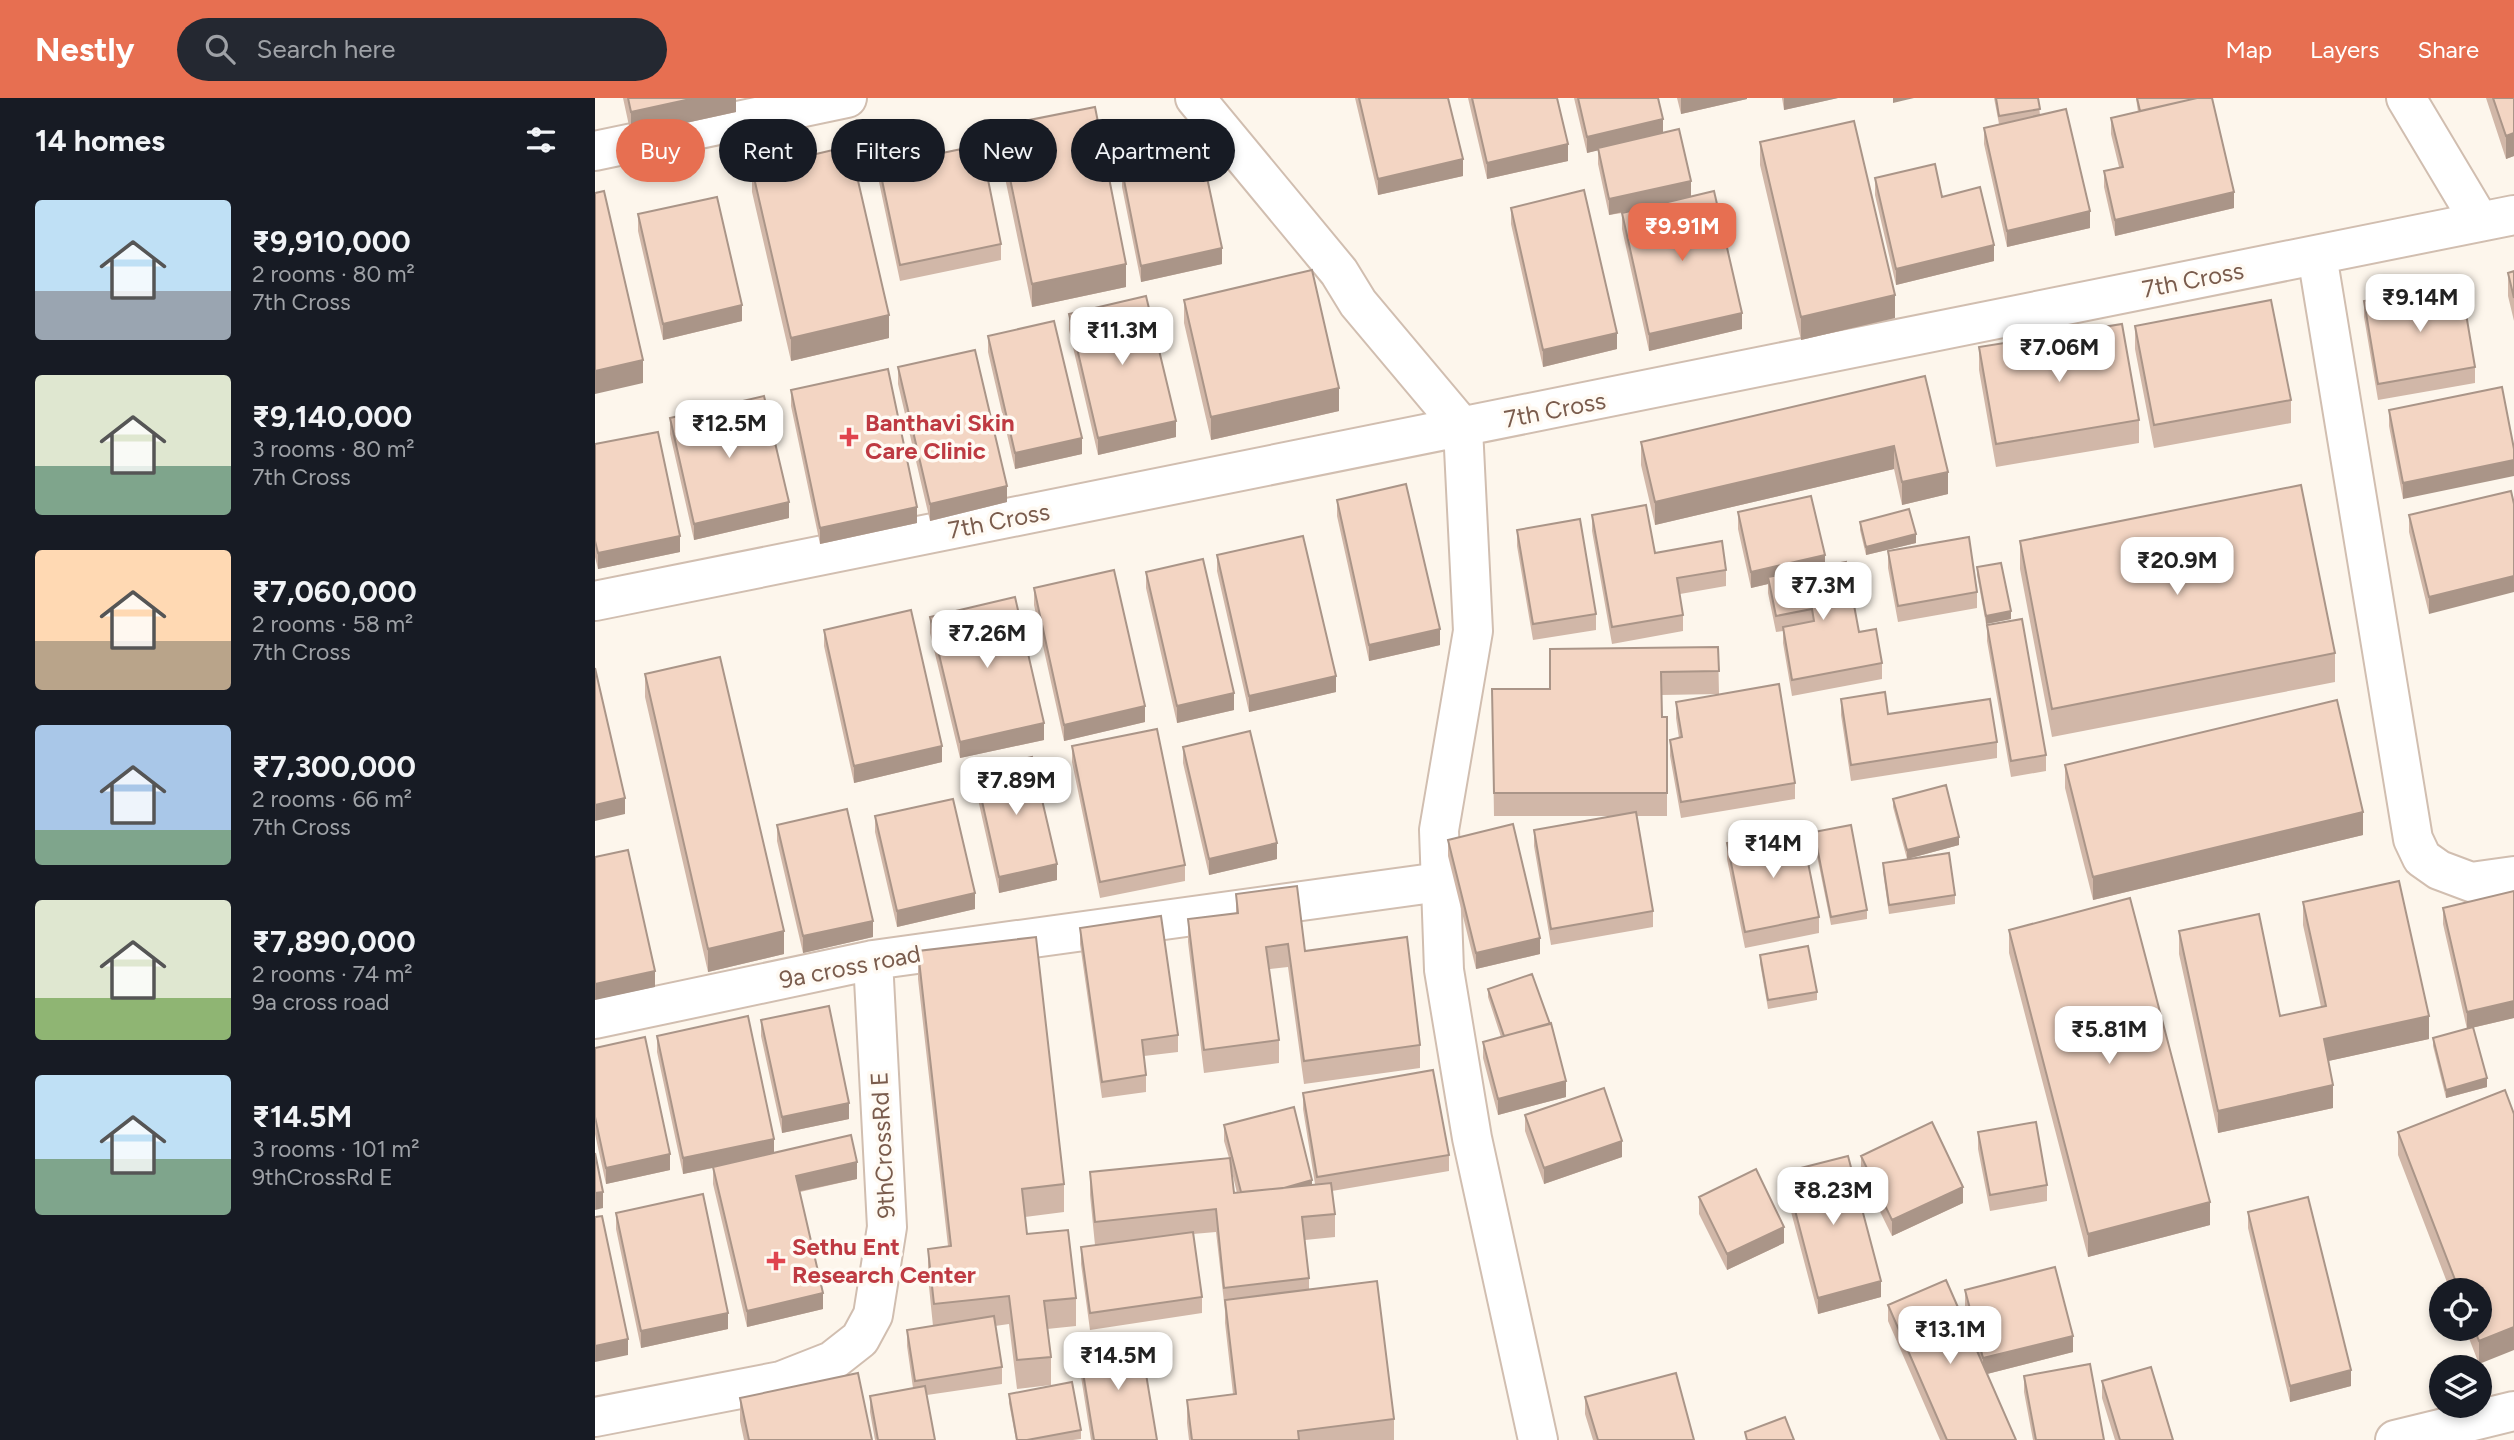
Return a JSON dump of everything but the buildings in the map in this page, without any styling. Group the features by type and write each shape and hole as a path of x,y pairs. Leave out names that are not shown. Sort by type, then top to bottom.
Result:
{"street":[{"path":"595,151 847,98"},
{"path":"1195,98 1339,272 1358,303 1463,428 1473,631 1439,830 1444,970 1472,1138 1538,1440"},
{"path":"2406,98 2497,219"},
{"name":"7th Cross","path":"595,601 2497,219"},
{"path":"2317,255 2413,839 2422,858 2439,870 2471,882 2514,876"},
{"name":"9a cross road","path":"595,1019 873,960 1440,882"},
{"name":"9thCrossRd E","path":"595,1417 781,1381 832,1361 860,1339 873,1315 887,1227 873,960"},
{"path":"2395,1440 2514,1411"}],"place":[{"name":"Banthavi Skin Care Clinic","path":"849,437"},
{"name":"Sethu Ent Research Center","path":"776,1261"}]}
